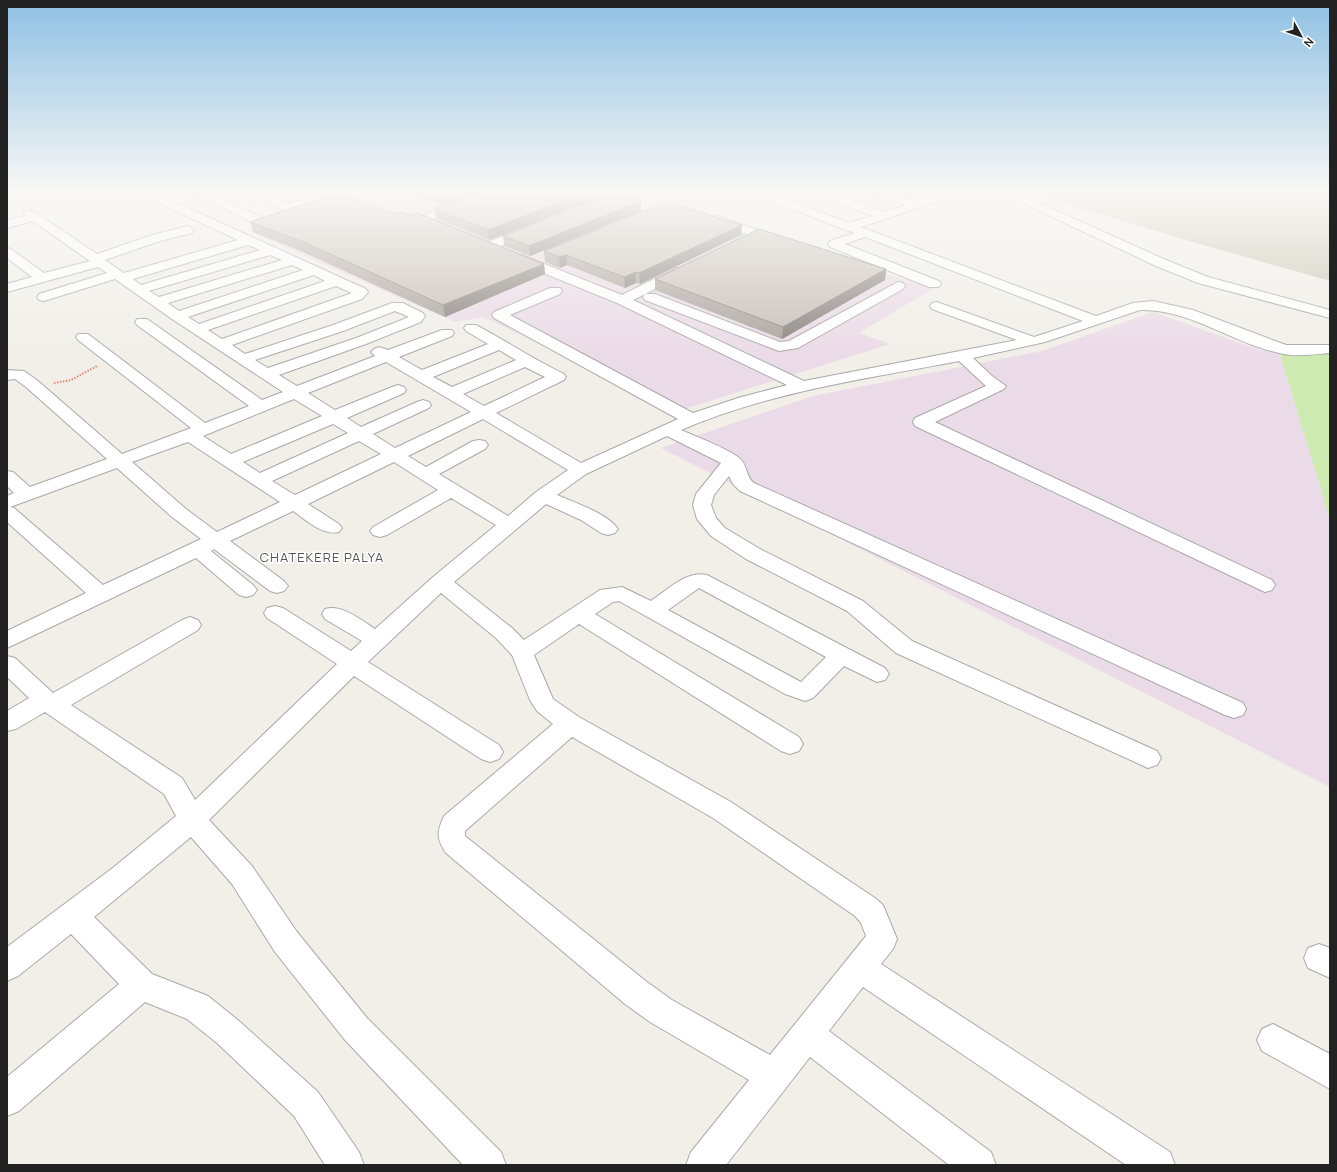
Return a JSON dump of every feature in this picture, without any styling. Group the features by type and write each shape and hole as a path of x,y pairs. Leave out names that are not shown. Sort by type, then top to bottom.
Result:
{"street":[{"path":"78,247 177,316 266,374 394,455 508,524"},
{"path":"7,288 98,260 133,247"},
{"path":"44,297 227,247"},
{"path":"221,344 361,294 361,292 261,247"},
{"path":"491,247 622,300 802,386"},
{"path":"724,250 731,247"},
{"path":"841,247 934,284"},
{"path":"902,247 1096,321"},
{"path":"1127,247 1182,272 1228,287 1260,294 1330,314"},
{"path":"140,289 270,251"},
{"path":"7,252 42,278"},
{"path":"530,262 547,255"},
{"path":"158,302 292,261"},
{"path":"622,300 689,267"},
{"path":"177,316 314,271"},
{"path":"197,328 337,281"},
{"path":"754,364 898,286"},
{"path":"555,291 499,315 693,420"},
{"path":"650,297 772,346 786,347"},
{"path":"244,359 338,328 395,306 418,316 416,319 361,341 266,374"},
{"path":"937,306 1032,341"},
{"path":"7,966 73,916 192,819 377,640 440,582 508,524 543,496 580,470 667,428 744,401 802,386 1032,341 1138,306 1160,306 1174,308 1274,347 1286,350 1330,349"},
{"path":"1054,320 1075,328"},
{"path":"142,322 261,407"},
{"path":"338,328 580,470"},
{"path":"7,640 293,502 483,414 558,377 526,361 521,356 501,344 471,328"},
{"path":"7,502 197,432 447,333"},
{"path":"84,337 128,370 230,461 332,528"},
{"path":"422,376 501,344"},
{"path":"961,355 986,379 998,386 921,422 1265,585"},
{"path":"450,394 526,361"},
{"path":"10,372 18,374 32,384 179,513 246,590"},
{"path":"230,461 398,390"},
{"path":"259,480 423,405"},
{"path":"667,428 732,461 738,467 739,480 747,487 1234,709"},
{"path":"426,474 479,445"},
{"path":"732,461 706,494 702,505 707,519 718,532 753,554 855,606 904,647 1148,758"},
{"path":"7,476 27,495"},
{"path":"380,531 451,490"},
{"path":"543,496 588,516 608,529"},
{"path":"7,512 101,594"},
{"path":"206,544 277,586"},
{"path":"652,610 695,581 700,580 877,674"},
{"path":"440,582 489,619 522,652 538,694 545,705 570,724 722,810 865,907 872,915 882,939 704,1165"},
{"path":"522,652 608,595 616,593 622,594 793,688 804,692 842,655"},
{"path":"274,613 490,752"},
{"path":"333,614 377,640"},
{"path":"579,614 790,744"},
{"path":"7,722 49,702 190,625"},
{"path":"12,676 173,786 192,819 242,875 286,942 356,1029 488,1165"},
{"path":"570,724 454,824 450,831 452,839 456,845 660,1012 774,1076"},
{"path":"73,916 141,985 197,1007 228,1032 306,1104 346,1165"},
{"path":"860,967 1157,1165"},
{"path":"7,1099 141,985"},
{"path":"807,1034 978,1165"},
{"path":"1273,1040 1330,1072"}],"path":[{"path":"32,384 72,380 111,358"}],"shaded area":[{"path":"283,247 794,247 934,288 859,333 890,344 678,411 483,317 455,322"},
{"path":"1210,247 1330,247 1330,281"},
{"path":"1153,312 1260,350 1280,354 1330,520 1330,787 661,448 813,396 1042,351"}],"green space":[{"path":"1330,352 1330,520 1280,354"}],"building":[{"path":"314,247 501,247 544,264 443,305"},
{"path":"555,247 695,247 639,273 636,272 624,277 566,255 559,257 544,251"},
{"path":"722,247 815,247 886,269 783,327 655,279"}],"district":[{"name":"CHATEKERE PALYA","path":"322,557"}]}
